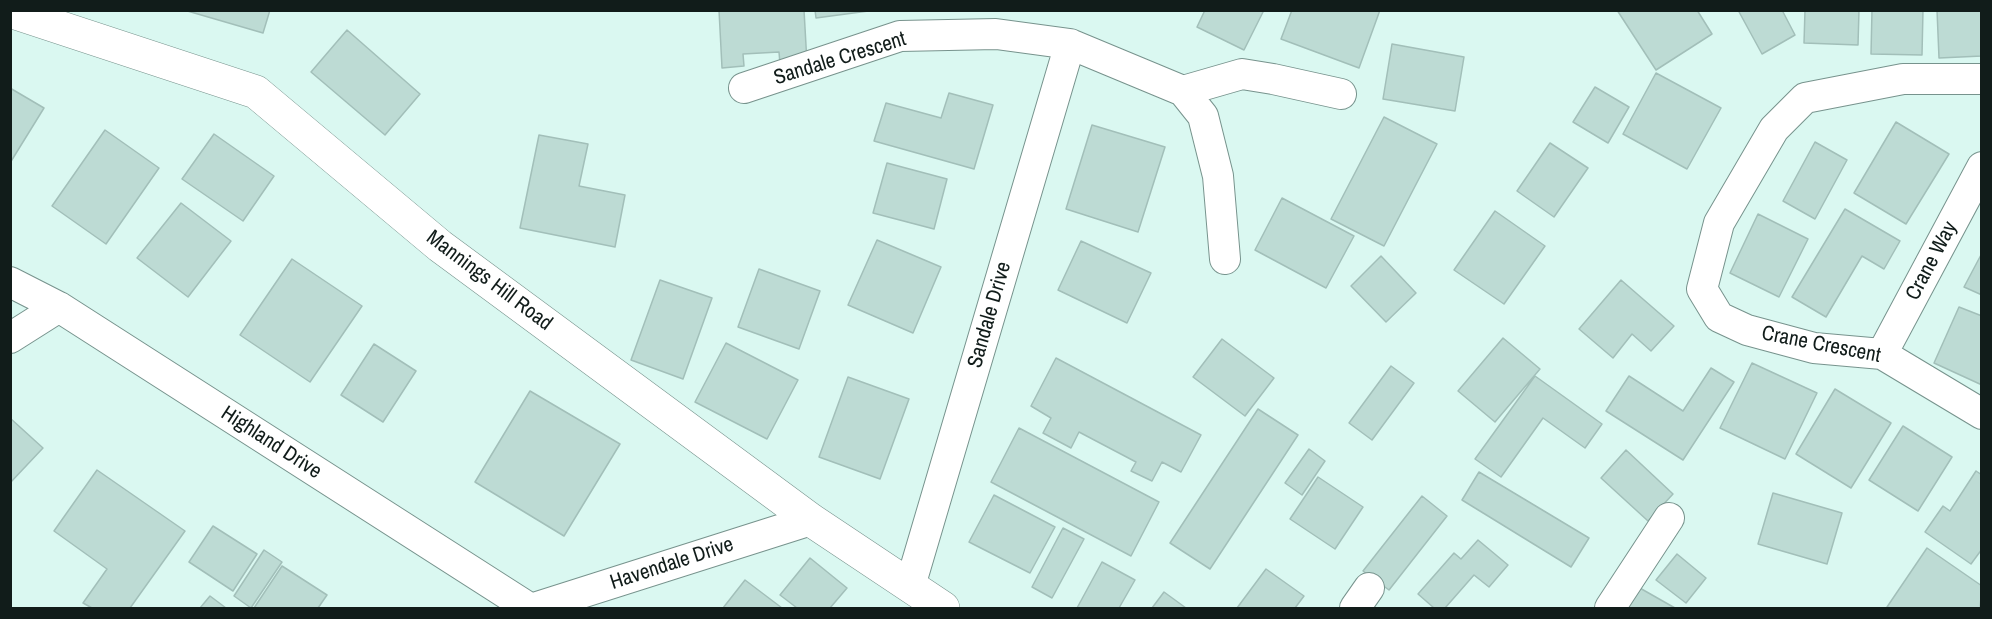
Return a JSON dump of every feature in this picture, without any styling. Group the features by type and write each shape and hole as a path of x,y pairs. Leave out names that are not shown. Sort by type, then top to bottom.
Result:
{"main road":[{"name":"Mannings Hill Road","path":"10,11 256,92 440,246 811,520 943,609"}],"street":[{"name":"Sandale Crescent","path":"744,88 900,36 996,33 1070,44 1183,91 1203,116 1215,166 1225,259"},
{"name":"Sandale Drive","path":"910,586 1070,44"},
{"path":"1183,91 1242,74 1341,94"},
{"name":"Crane Crescent","path":"1982,79 1903,79 1805,98 1774,129 1719,223 1702,289 1719,317 1747,330 1814,348 1882,354 1982,414"},
{"name":"Crane Way","path":"1882,354 1982,167"},
{"name":"Highland Drive","path":"10,282 59,307 529,609"},
{"path":"10,338 59,307"},
{"path":"1610,609 1669,518"},
{"name":"Havendale Drive","path":"534,609 811,520"}],"building":[{"path":"184,10 270,10 263,33"},
{"path":"719,10 804,10 807,63 780,64 779,52 743,54 744,66 722,68"},
{"path":"815,10 876,10 816,18"},
{"path":"1205,10 1264,10 1244,50 1197,27"},
{"path":"1292,10 1380,10 1359,68 1281,39"},
{"path":"1617,10 1697,10 1712,34 1656,70"},
{"path":"1738,10 1782,10 1795,35 1762,54"},
{"path":"1805,10 1859,10 1858,45 1804,43"},
{"path":"1872,10 1923,10 1922,55 1871,54"},
{"path":"1937,10 1982,10 1982,56 1939,58"},
{"path":"347,30 420,94 385,135 311,72"},
{"path":"1392,44 1464,57 1455,111 1383,99"},
{"path":"1656,73 1721,108 1687,169 1623,134"},
{"path":"1595,87 1629,107 1608,143 1573,122"},
{"path":"10,88 44,108 10,163"},
{"path":"949,93 993,105 974,169 874,141 886,103 941,118"},
{"path":"1384,117 1437,144 1384,246 1331,219"},
{"path":"1896,122 1949,154 1906,224 1854,193"},
{"path":"1092,125 1165,147 1138,232 1066,209"},
{"path":"105,130 159,168 106,244 52,206"},
{"path":"214,134 274,176 243,221 182,179"},
{"path":"539,135 588,144 579,186 625,195 615,247 520,228"},
{"path":"1815,142 1847,160 1815,219 1783,201"},
{"path":"1550,143 1588,168 1554,217 1517,191"},
{"path":"887,163 947,179 934,229 873,213"},
{"path":"1282,198 1354,236 1326,288 1255,250"},
{"path":"181,203 231,241 188,297 137,258"},
{"path":"1845,209 1900,241 1884,269 1862,256 1826,317 1792,297"},
{"path":"1495,211 1545,246 1504,304 1454,270"},
{"path":"1758,214 1808,239 1779,297 1730,273"},
{"path":"877,240 941,267 913,333 848,305"},
{"path":"1081,241 1151,273 1127,323 1058,290"},
{"path":"1982,253 1982,295 1964,287"},
{"path":"1381,256 1416,293 1386,322 1351,286"},
{"path":"292,259 362,306 310,382 240,335"},
{"path":"759,269 820,291 799,349 738,327"},
{"path":"660,280 712,298 683,379 631,360"},
{"path":"1621,280 1674,326 1651,351 1632,334 1613,358 1579,329"},
{"path":"1959,307 1982,316 1982,385 1934,363"},
{"path":"1503,338 1540,369 1495,422 1458,391"},
{"path":"1222,339 1274,378 1245,416 1193,377"},
{"path":"726,343 798,380 767,439 695,402"},
{"path":"374,344 416,371 383,422 341,395"},
{"path":"1056,358 1201,435 1181,472 1162,462 1152,481 1131,471 1136,462 1079,432 1071,448 1043,433 1051,418 1031,406"},
{"path":"1752,363 1817,393 1785,459 1720,428"},
{"path":"1391,366 1414,383 1372,440 1349,423"},
{"path":"1711,368 1734,382 1683,460 1606,411 1629,376 1683,411"},
{"path":"1535,376 1602,424 1585,448 1543,418 1501,477 1475,459"},
{"path":"848,377 909,399 880,479 819,457"},
{"path":"1835,389 1891,423 1851,488 1796,454"},
{"path":"530,391 620,444 564,536 475,482"},
{"path":"1258,409 1298,435 1210,569 1170,543"},
{"path":"10,418 43,448 10,483"},
{"path":"1903,426 1952,457 1918,511 1869,480"},
{"path":"1019,428 1159,502 1131,556 991,482"},
{"path":"1309,449 1325,461 1302,495 1285,483"},
{"path":"1626,450 1673,494 1648,521 1601,478"},
{"path":"97,470 185,531 130,608 92,608 83,603 107,569 54,531"},
{"path":"1976,471 1982,475 1982,549 1971,564 1925,532 1943,506 1950,511"},
{"path":"1479,472 1589,538 1571,567 1462,500"},
{"path":"1318,477 1363,507 1335,549 1290,519"},
{"path":"1773,493 1842,513 1827,564 1758,544"},
{"path":"994,495 1055,527 1030,573 969,542"},
{"path":"1422,496 1447,516 1389,590 1363,571"},
{"path":"213,526 257,554 233,591 189,562"},
{"path":"1063,528 1084,539 1052,598 1032,587"},
{"path":"1478,540 1508,565 1489,587 1474,575 1445,608 1434,608 1418,594 1454,553 1461,559"},
{"path":"1927,548 1982,586 1980,608 1887,607"},
{"path":"264,550 282,562 251,608 234,596"},
{"path":"1677,554 1706,578 1686,603 1656,580"},
{"path":"810,558 847,588 830,608 797,608 780,595"},
{"path":"1102,562 1135,580 1119,608 1077,608"},
{"path":"282,566 327,595 318,608 254,608"},
{"path":"1266,569 1304,596 1295,608 1237,608"},
{"path":"745,580 782,608 723,608"},
{"path":"1631,583 1675,608 1617,608"},
{"path":"1164,592 1186,608 1152,608"},
{"path":"210,596 226,608 200,608"}]}
